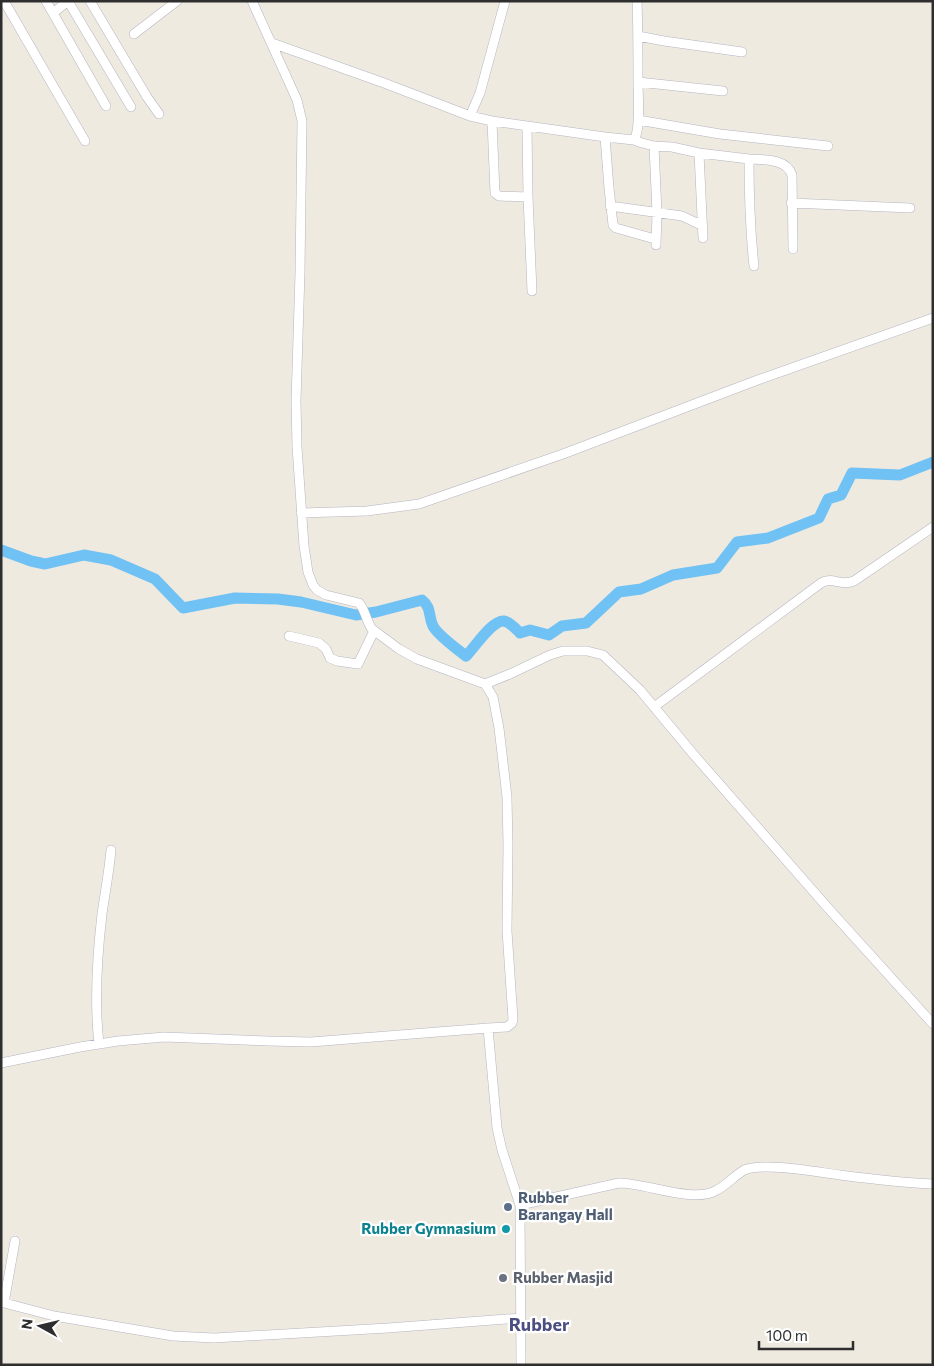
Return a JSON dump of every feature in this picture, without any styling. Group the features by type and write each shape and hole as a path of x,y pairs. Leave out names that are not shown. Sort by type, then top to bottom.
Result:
{"street":[{"path":"4,1 85,141"},
{"path":"46,1 106,106"},
{"path":"53,13 68,1 131,107"},
{"path":"90,1 137,82 159,114"},
{"path":"134,34 177,1"},
{"path":"1,1063 99,1044 169,1036 311,1042 507,1027 512,1023 513,1019 507,931 507,797 503,754 493,697 485,684 408,655 374,632 368,623 361,605 356,602 326,595 317,590 308,572 297,447 296,401 302,122 297,100 252,1"},
{"path":"470,116 480,93 505,1"},
{"path":"634,140 637,134 638,120 637,1"},
{"path":"638,36 742,52"},
{"path":"272,43 470,116 492,122 634,140 654,146 679,148 700,153 780,162 788,167 792,175 793,249"},
{"path":"638,82 723,91"},
{"path":"638,120 720,134 828,146"},
{"path":"492,122 495,193 499,196 528,197"},
{"path":"527,126 532,292"},
{"path":"605,137 612,224 616,228 656,242 657,213 654,146"},
{"path":"700,153 703,238"},
{"path":"749,159 749,207 754,266"},
{"path":"792,203 910,208"},
{"path":"610,206 682,216 703,226"},
{"path":"302,513 367,511 419,504 563,454 755,381 933,318"},
{"path":"654,707 821,583 829,580 846,584 854,581 933,527"},
{"path":"289,636 319,643 326,649 330,658 337,661 358,664 374,632"},
{"path":"485,684 563,651 587,651 603,655 640,690 828,908 933,1024"},
{"path":"99,1044 96,1010 98,974 102,916 111,850"},
{"path":"488,1028 497,1128 502,1150 520,1205 521,1365"},
{"path":"520,1205 619,1183 633,1183 692,1194 708,1194 722,1188 744,1170 748,1169 791,1169 933,1184"},
{"path":"14,1241 3,1303 54,1316 173,1336 214,1338 521,1318"}],"waterway":[{"path":"1,550 45,564 84,555 111,560 155,579 183,608 235,598 278,599 301,602 356,615 376,612 422,600 429,609 435,629 466,656 489,629 499,622 504,621 508,623 520,633 530,630 549,635 562,626 586,623 619,592 641,589 673,575 717,568 737,542 768,538 819,518 828,499 841,495 852,473 900,475 933,462"}],"place":[{"name":"Rubber Barangay Hall","path":"508,1207"},
{"name":"Rubber Gymnasium","path":"506,1229"},
{"name":"Rubber Masjid","path":"503,1278"}],"district":[{"name":"Rubber","path":"539,1325"}]}
